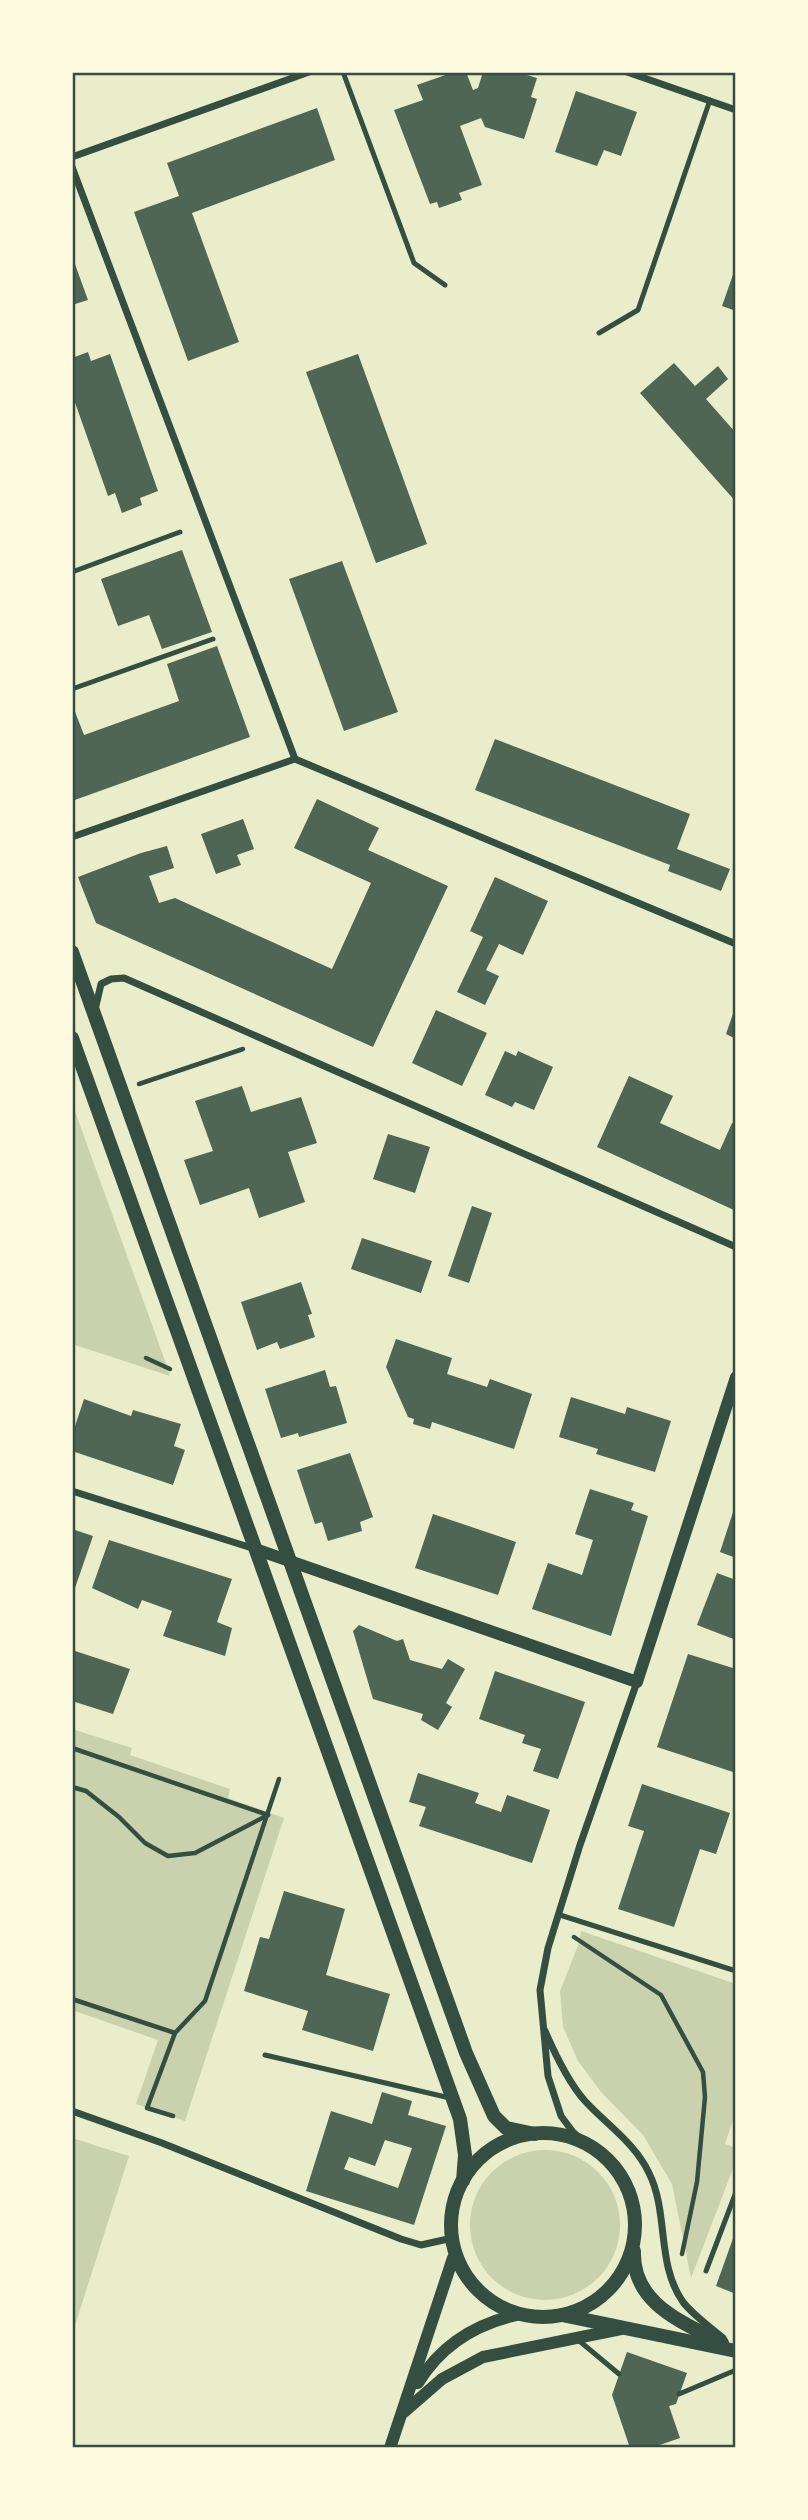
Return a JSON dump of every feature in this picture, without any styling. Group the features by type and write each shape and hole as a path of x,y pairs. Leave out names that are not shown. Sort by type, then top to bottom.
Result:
{"main road":[{"path":"72,952 466,2053 494,2116 506,2128 535,2134"},
{"path":"72,1038 75,1060 453,2099 463,2131 463,2181"},
{"path":"634,2242 627,2264 611,2288 588,2306 547,2317 521,2314 486,2298 471,2286 453,2258 448,2239 451,2206 463,2181 484,2155 512,2138 550,2133 584,2142 607,2158 624,2179 631,2195 635,2213 636,2273 640,2284 655,2304 667,2314 736,2351"},
{"path":"561,2315 736,2351"}],"street":[{"path":"72,157 309,72"},
{"path":"627,72 736,110"},
{"path":"72,167 295,759"},
{"path":"72,837 295,759 736,944"},
{"path":"94,1014 101,984 111,979 124,978 736,1247"},
{"path":"584,2142 561,2116 548,2076 540,1990 548,1948 736,1377"},
{"path":"72,1491 255,1549 637,1682"},
{"path":"542,2025 583,2098 636,2151 649,2172 661,2213 672,2280 684,2303 736,2351"},
{"path":"72,2112 162,2143 411,2242 421,2245 448,2239"},
{"path":"404,2412 453,2258"},
{"path":"390,2448 412,2391 428,2367 447,2347 469,2332 497,2319 521,2314"},
{"path":"404,2412 442,2379 483,2357 628,2327"}],"lane":[{"path":"343,72 414,263 445,285"},
{"path":"599,333 638,310 710,100"},
{"path":"72,572 180,532"},
{"path":"72,689 213,639"},
{"path":"559,1918 736,1971"},
{"path":"265,2055 453,2099"},
{"path":"706,2271 736,2192"},
{"path":"574,2337 619,2374"},
{"path":"679,2393 736,2370"}],"path":[{"path":"121,1090 268,1040"},
{"path":"72,1748 268,1815"},
{"path":"173,2116 147,2108 175,2033 205,2001 279,1779"},
{"path":"72,1787 86,1791 119,1817 145,1843 168,1856 195,1853 268,1815"},
{"path":"559,1918 579,1942 661,1995 702,2071 705,2098 692,2212 685,2246 672,2280"},
{"path":"72,1999 175,2033"}],"green space":[{"path":"72,1103 168,1369 170,1376 72,1344"},
{"path":"72,1729 132,1748 130,1755 230,1789 228,1798 284,1818 185,2121 136,2104 158,2040 72,2010"},
{"path":"581,1931 736,1984 736,2111 725,2144 736,2148 736,2161 691,2278 672,2184 643,2135 601,2092 578,2061 563,2027 560,1991"},
{"path":"72,2138 129,2156 72,2335"},
{"path":"545,2150 574,2156 598,2172 614,2196 620,2225 614,2254 598,2278 574,2294 545,2300 516,2294 492,2278 476,2254 470,2225 476,2196 492,2172 516,2156"}],"building":[{"path":"454,72 466,72 473,90 478,88 483,72 517,72 537,78 531,97 537,99 524,139 485,127 481,118 460,126 482,185 459,193 462,200 439,208 437,202 430,204 394,110 423,100 417,85"},
{"path":"576,91 637,112 621,156 604,150 597,166 555,152"},
{"path":"317,108 335,160 192,213 239,342 188,361 134,212 179,196 167,163"},
{"path":"72,256 88,300 72,305"},
{"path":"736,266 736,311 722,306"},
{"path":"88,352 91,361 110,354 158,491 140,498 142,505 122,513 115,493 108,496 72,394 72,358"},
{"path":"358,354 427,544 376,563 306,372"},
{"path":"674,363 695,386 718,366 728,379 706,399 736,433 736,502 640,393"},
{"path":"182,550 212,632 162,649 149,615 118,626 101,579"},
{"path":"342,561 398,712 344,731 289,579"},
{"path":"217,646 250,737 72,801 72,704 84,735 179,701 167,664"},
{"path":"495,739 690,814 677,849 730,869 721,891 668,871 670,865 475,790"},
{"path":"317,799 379,828 368,850 448,886 373,1047 96,923 78,877 167,846 174,868 149,876 159,903 175,898 332,969 371,883 294,848"},
{"path":"243,819 254,849 237,855 241,865 216,874 201,834"},
{"path":"495,877 548,901 523,955 499,944 486,970 499,976 485,1005 457,992 483,937 470,931"},
{"path":"736,1005 736,1039 726,1034"},
{"path":"436,1010 487,1033 462,1086 412,1063"},
{"path":"505,1051 516,1056 518,1051 553,1067 534,1110 515,1102 512,1107 485,1095"},
{"path":"629,1076 673,1096 660,1123 720,1150 732,1123 736,1124 736,1211 597,1147"},
{"path":"242,1086 251,1112 301,1097 317,1143 288,1152 305,1202 259,1218 249,1188 200,1205 184,1160 213,1151 195,1101"},
{"path":"388,1134 430,1147 415,1193 373,1179"},
{"path":"472,1206 492,1213 469,1283 448,1276"},
{"path":"362,1238 432,1261 421,1293 351,1269"},
{"path":"301,1282 312,1314 308,1315 315,1337 280,1349 277,1342 257,1350 241,1302"},
{"path":"396,1339 452,1358 447,1374 487,1387 490,1379 532,1394 514,1449 432,1422 430,1429 413,1424 414,1419 408,1417 386,1367"},
{"path":"325,1370 330,1387 336,1386 347,1423 299,1437 298,1433 281,1438 265,1389"},
{"path":"571,1397 625,1414 627,1407 671,1421 655,1472 596,1454 598,1449 559,1437"},
{"path":"84,1399 131,1416 133,1410 181,1424 174,1446 185,1450 173,1485 72,1451 72,1435"},
{"path":"350,1453 373,1517 360,1522 362,1531 328,1541 322,1522 315,1524 297,1470"},
{"path":"590,1489 634,1503 631,1510 648,1516 611,1636 532,1609 548,1563 582,1575 593,1540 575,1534"},
{"path":"736,1503 736,1558 720,1552"},
{"path":"433,1514 516,1542 498,1595 415,1568"},
{"path":"72,1529 93,1536 75,1588 72,1587"},
{"path":"109,1540 232,1579 217,1622 232,1628 225,1656 163,1636 172,1611 142,1600 138,1609 92,1588"},
{"path":"717,1573 736,1580 736,1640 697,1625"},
{"path":"359,1625 397,1641 403,1639 410,1660 442,1669 448,1659 465,1669 446,1703 452,1707 438,1730 421,1720 423,1714 373,1699 353,1631"},
{"path":"72,1650 130,1669 113,1714 72,1701"},
{"path":"688,1654 736,1669 736,1773 657,1747"},
{"path":"495,1671 585,1702 558,1779 533,1771 541,1749 522,1743 525,1735 479,1719"},
{"path":"418,1773 479,1793 475,1803 501,1812 507,1795 550,1810 532,1863 419,1826 426,1807 409,1802"},
{"path":"642,1784 730,1813 716,1854 700,1849 674,1927 618,1909 644,1831 628,1826"},
{"path":"284,1891 345,1909 326,1975 390,1994 373,2051 302,2030 308,2011 244,1991 260,1937 269,1939"},
{"path":"382,2092 412,2101 408,2115 446,2126 414,2225 306,2191 331,2111 372,2124","holes":["385,2140 412,2148 398,2188 344,2169 349,2157 375,2166"]},
{"path":"736,2230 736,2294 716,2286"},
{"path":"627,2352 687,2373 676,2404 669,2406 680,2438 651,2448 630,2448 612,2395"}]}
